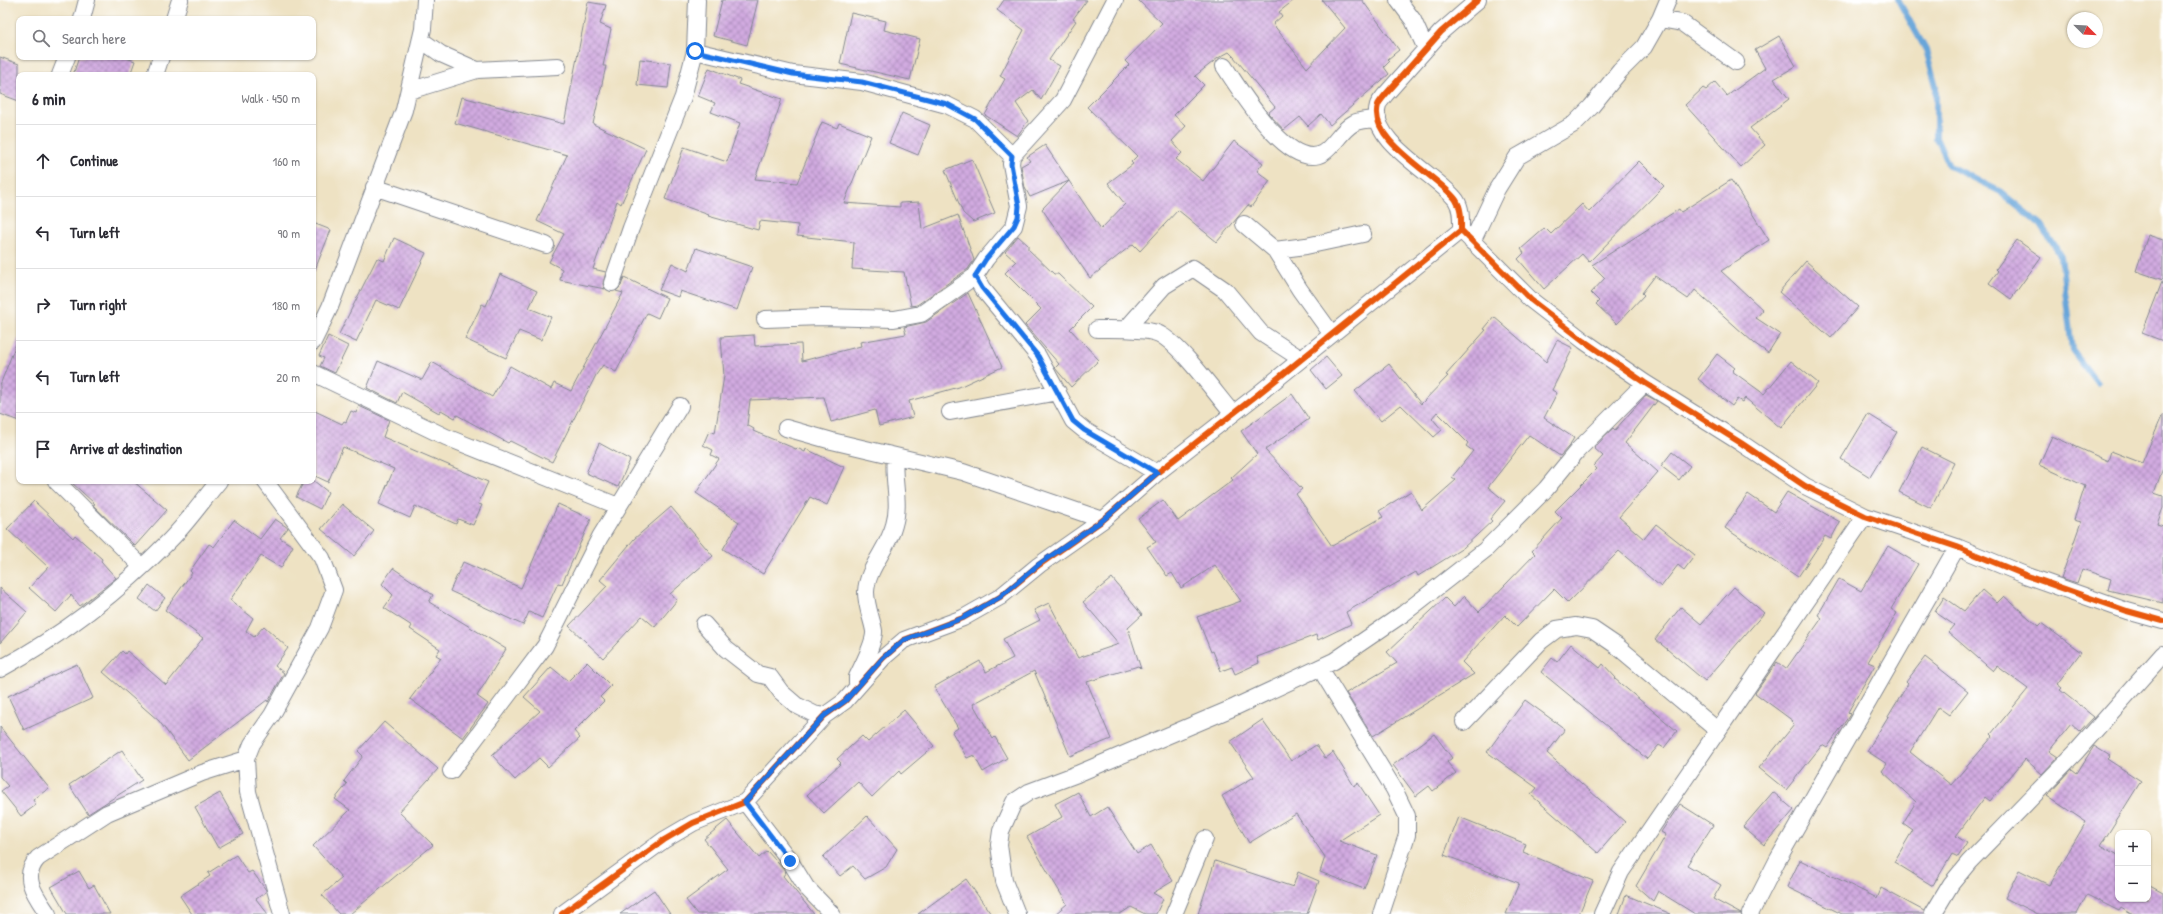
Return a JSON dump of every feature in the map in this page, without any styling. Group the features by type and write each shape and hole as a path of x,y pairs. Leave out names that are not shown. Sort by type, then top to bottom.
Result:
{"street":[{"path":"83,16 87,0"},
{"path":"175,16 180,0"},
{"path":"316,336 330,306 404,110 421,40 425,0"},
{"path":"612,283 631,228 683,97 695,51 697,0"},
{"path":"765,319 822,317 894,319 921,314 975,276 986,259 1014,226 1018,217 1019,206 1011,164 1012,156 1063,100 1115,0"},
{"path":"1398,0 1413,20 1426,49"},
{"path":"562,914 664,840 693,823 745,802 824,716 845,701 883,658 904,640 963,618 1000,597 1039,564 1103,520 1157,473 1233,414 1460,230 1461,214 1456,201 1396,150 1378,118 1378,106 1385,95 1441,32 1478,0"},
{"path":"1472,242 1497,189 1517,157 1574,124 1591,107 1620,71 1644,47 1660,19 1668,0"},
{"path":"1660,19 1682,23 1736,62"},
{"path":"421,40 441,54 478,70"},
{"path":"695,51 793,74 862,82 947,104 975,119 1012,156"},
{"path":"61,72 67,60"},
{"path":"156,72 160,60"},
{"path":"409,91 478,70 558,66"},
{"path":"1224,66 1248,103 1285,144 1296,152 1304,155 1321,154 1354,123 1378,118"},
{"path":"374,188 546,245"},
{"path":"1244,224 1275,250 1300,290 1332,333"},
{"path":"1460,230 1531,300 1584,341 1645,383 1742,443 1805,486 1865,516 1957,547 2025,575 2127,611 2163,621"},
{"path":"1275,250 1306,246 1363,234"},
{"path":"1126,329 1164,286 1193,268 1225,290 1261,333 1300,359"},
{"path":"975,276 982,288 1038,356 1073,421 1084,430 1157,473"},
{"path":"1097,329 1126,329 1160,334 1178,350 1233,414"},
{"path":"316,374 446,437 618,506"},
{"path":"1017,914 1004,881 999,845 1001,831 1014,802 1029,792 1158,740 1334,661 1403,614 1485,550 1546,489 1577,451 1645,383"},
{"path":"950,412 1058,392"},
{"path":"451,771 546,646 618,506 680,406"},
{"path":"786,428 832,441 963,472 1103,520"},
{"path":"857,688 857,677 874,633 866,593 870,573 883,552 896,518 898,502 893,472 895,456"},
{"path":"59,484 141,566"},
{"path":"0,669 31,652 99,605 171,540 217,484"},
{"path":"267,484 322,558 334,590 320,628 272,715 252,744 246,759 248,792 282,914"},
{"path":"1602,914 1621,872 1865,516"},
{"path":"1750,914 1777,861 1957,547"},
{"path":"704,624 726,649 758,674 770,677 781,692 796,705 814,714 824,716"},
{"path":"1464,722 1541,641 1557,629 1576,626 1592,629 1617,646 1717,730"},
{"path":"1934,914 1951,884 1969,862 2076,752 2163,654"},
{"path":"1320,668 1394,789 1407,816 1407,835 1382,914"},
{"path":"48,914 30,884 30,868 38,858 107,813 202,773 246,759"},
{"path":"745,802 790,861 806,886 832,914"},
{"path":"1174,914 1205,839"}],"building":[{"path":"722,0 758,0 747,45 713,36"},
{"path":"1004,0 1087,0 1073,19 1076,21 1049,60 1060,66 1041,100 1033,90 1016,103 1028,121 1017,136 985,115 1005,79 1000,76 1024,30 997,10"},
{"path":"1138,0 1294,0 1279,12 1282,16 1273,24 1307,68 1345,28 1322,0 1362,0 1399,50 1388,59 1390,61 1384,67 1389,74 1330,125 1321,114 1308,126 1300,117 1284,130 1268,113 1275,107 1234,57 1229,52 1218,58 1195,76 1204,85 1174,115 1186,126 1172,141 1182,153 1176,159 1203,181 1234,141 1263,163 1257,171 1270,181 1251,207 1248,205 1217,242 1178,210 1140,251 1133,244 1090,278 1042,209 1069,181 1101,229 1125,204 1108,183 1133,164 1131,162 1137,156 1087,107 1129,65 1125,61 1162,23"},
{"path":"588,2 606,5 600,24 611,29 603,66 606,66 593,124 646,149 621,204 617,201 593,269 606,272 603,284 605,289 560,280 562,269 549,262 564,234 537,221 567,155 455,123 462,97 564,124"},
{"path":"851,13 886,21 884,30 920,39 910,80 840,64"},
{"path":"1779,36 1796,66 1774,79 1789,99 1750,128 1765,145 1741,167 1685,105 1703,88 1706,90 1715,82 1727,96 1765,68 1755,50"},
{"path":"0,57 19,64 19,72 16,72 16,100 0,94"},
{"path":"640,59 671,63 668,88 637,85"},
{"path":"78,60 135,61 131,72 74,72"},
{"path":"709,68 740,80 738,84 782,99 755,179 797,183 822,122 837,128 839,123 871,136 844,203 900,207 900,203 919,202 922,229 958,215 974,260 968,269 917,305 911,306 904,272 852,269 854,242 797,236 798,225 760,221 758,230 708,216 709,215 665,199 684,147 727,162 740,123 711,112 715,103 698,96"},
{"path":"902,113 930,125 918,155 889,143"},
{"path":"1045,145 1069,181 1030,197 1025,188 1021,166 1030,161 1027,157"},
{"path":"972,159 995,213 973,222 963,213 945,170"},
{"path":"1639,161 1664,186 1589,262 1582,254 1544,289 1518,259 1524,253 1521,249 1545,228 1551,234 1582,204 1589,212"},
{"path":"1731,180 1769,240 1721,271 1763,310 1756,318 1780,334 1768,353 1754,343 1695,290 1688,299 1655,276 1642,293 1644,295 1617,324 1596,304 1599,301 1591,293 1605,278 1592,265 1679,209 1681,212"},
{"path":"316,224 331,230 316,267"},
{"path":"2148,235 2163,240 2163,280 2136,271"},
{"path":"1018,236 1028,245 1028,249 1054,274 1058,274 1092,307 1070,329 1099,360 1071,387 1055,368 1059,364 1025,325 1041,309 1005,273 1016,262 1005,252"},
{"path":"394,238 426,253 399,310 376,300 356,342 339,334 377,258 384,261"},
{"path":"2017,240 2041,257 2011,299 1989,283 1998,271 1996,269"},
{"path":"696,248 752,267 737,310 680,291 678,297 659,290 672,263 688,271"},
{"path":"1806,261 1858,307 1831,338 1779,292"},
{"path":"500,274 537,291 529,308 551,317 541,340 519,331 506,358 465,339 482,304 486,306"},
{"path":"624,277 667,298 658,318 647,313 616,372 603,365 596,375 552,462 510,441 508,443 457,415 455,418 441,410 439,413 402,392 397,403 367,388 378,361 422,380 432,362 492,397 510,366 551,389 554,383 571,391 623,293 616,291 621,286"},
{"path":"2163,282 2163,341 2142,333"},
{"path":"968,293 1002,367 959,387 909,401 913,417 879,426 875,410 831,422 824,397 750,400 747,425 754,429 753,431 796,449 797,448 805,452 806,449 844,467 827,505 810,497 763,574 723,549 739,522 696,493 719,459 711,455 713,450 703,445 709,431 715,433 724,376 721,337 754,335 755,346 801,344 802,361 861,346 860,342 906,334 904,327 926,322"},
{"path":"1494,317 1546,362 1557,340 1573,348 1552,390 1557,393 1544,418 1574,438 1569,446 1560,456 1529,435 1488,487 1505,501 1490,519 1492,521 1463,548 1418,576 1416,572 1346,612 1351,624 1318,640 1316,635 1257,657 1259,663 1235,674 1232,667 1221,671 1213,651 1211,652 1197,617 1241,601 1215,565 1181,588 1172,573 1167,576 1147,547 1156,542 1138,519 1163,500 1178,521 1233,480 1231,478 1257,454 1241,431 1292,394 1309,419 1265,450 1302,489 1296,494 1332,546 1383,517 1379,511 1411,491 1422,510 1456,480 1452,477 1473,451 1466,446 1468,443 1437,412 1432,418 1442,430 1434,437 1401,405 1381,421 1355,391 1389,364 1421,404 1448,376 1446,375 1486,330 1484,329"},
{"path":"328,336 348,346 335,373 320,366 324,358 319,356"},
{"path":"16,344 16,420 0,414 0,385"},
{"path":"1717,354 1735,368 1732,371 1764,394 1791,361 1818,383 1781,428 1745,398 1742,402 1737,399 1732,406 1698,379"},
{"path":"1326,357 1342,376 1326,389 1311,370"},
{"path":"1646,395 1657,401 1625,443 1658,472 1619,517 1644,539 1656,524 1695,555 1684,570 1678,565 1661,587 1619,551 1568,603 1554,589 1517,627 1505,615 1462,662 1474,674 1373,736 1346,693 1397,663 1387,652 1445,598 1454,607 1464,596 1479,612 1535,554 1532,551 1562,518 1555,511 1597,469 1594,466 1603,456 1594,448 1613,428 1615,430"},
{"path":"359,406 389,420 383,437 488,482 478,504 482,505 473,525 458,519 456,524 415,506 410,518 379,504 394,469 343,447 328,482 316,476 316,411 342,424 344,421 346,422 351,411 356,413"},
{"path":"1868,414 1897,432 1870,477 1841,459"},
{"path":"2163,414 2163,468 2154,493 2163,496 2163,508 2157,524 2163,526 2163,603 2108,590 2111,579 2082,569 2077,583 2061,578 2081,522 2074,520 2085,486 2039,465 2052,436 2108,461 2111,451 2142,463"},
{"path":"599,443 630,460 618,487 586,473"},
{"path":"1922,447 1954,463 1931,508 1899,492"},
{"path":"1672,452 1690,466 1679,480 1661,466"},
{"path":"316,483 328,492 320,509 296,497 302,484 316,484"},
{"path":"73,484 137,484 167,510 135,546 93,505 95,504"},
{"path":"1787,492 1840,522 1831,539 1825,536 1798,577 1725,528 1748,494 1774,512"},
{"path":"34,501 73,538 75,535 102,559 101,561 116,578 80,606 71,595 56,612 29,588 48,567 7,529"},
{"path":"342,504 374,531 354,556 321,529"},
{"path":"558,504 591,519 562,584 558,583 542,618 529,612 523,625 450,591 463,562 521,588"},
{"path":"671,507 713,556 670,594 677,600 655,627 642,616 603,658 569,626 607,586 600,580 634,539"},
{"path":"275,519 288,528 280,538 293,546 281,568 261,556 230,600 253,618 246,631 254,637 264,626 288,648 275,666 284,673 268,702 267,700 188,760 159,721 103,672 122,651 125,654 127,651 166,685 203,638 165,610 192,573 190,571 209,544 214,547 234,520 260,539"},
{"path":"1888,546 1918,564 1891,609 1897,613 1868,662 1875,665 1848,712 1850,714 1849,716 1827,748 1822,745 1786,790 1759,768 1794,725 1791,723 1793,721 1755,693 1777,662 1786,669 1822,618 1818,615 1839,579 1861,591"},
{"path":"393,568 433,595 429,602 506,649 477,696 488,704 463,738 410,699 441,658 436,655 440,649 410,629 412,626 384,608 393,595 382,584"},
{"path":"1112,578 1142,615 1128,628 1141,669 1138,666 1087,682 1111,739 1070,756 1034,671 973,704 993,739 995,737 1007,758 983,772 974,755 967,758 952,732 958,728 934,687 980,661 986,672 1013,658 1003,639 1040,620 1034,610 1049,603 1078,658 1119,644 1083,602"},
{"path":"149,585 165,598 155,611 139,599"},
{"path":"1734,587 1764,613 1705,681 1655,639 1681,607 1701,624"},
{"path":"0,588 27,612 0,643"},
{"path":"1982,590 1997,603 2004,596 2038,626 2041,623 2081,652 2057,684 2062,688 2060,690 2094,717 2080,732 2071,724 2049,751 2058,757 2042,774 2025,759 1990,801 1985,797 1956,836 1967,843 1958,857 1952,854 1933,886 1894,862 1913,830 1903,823 1916,802 1882,771 1887,764 1867,751 1908,684 1906,682 1925,657 1968,691 1949,715 1938,707 1910,752 1951,785 1993,736 1991,734 2028,689 1997,666 1993,671 1948,632 1954,625 1935,612 1944,597 1964,611"},
{"path":"1571,644 1600,668 1603,664 1616,678 1615,679 1677,731 1664,748 1659,745 1647,759 1541,672 1552,658 1557,662"},
{"path":"587,662 611,686 600,697 604,701 574,731 580,738 548,767 539,758 515,780 492,755 540,711 524,697 551,667 568,681"},
{"path":"77,664 93,698 24,730 8,696"},
{"path":"1525,700 1565,729 1547,753 1625,822 1598,853 1531,795 1537,788 1487,752"},
{"path":"904,710 934,746 901,774 899,771 872,797 858,782 824,813 807,795 841,763 837,759 862,736 868,742"},
{"path":"1262,720 1291,761 1316,745 1325,758 1333,752 1354,786 1358,783 1379,815 1339,841 1377,855 1364,889 1320,872 1325,857 1296,814 1249,843 1222,796 1254,777 1230,742"},
{"path":"384,722 438,769 399,812 433,845 350,914 339,914 322,895 342,878 313,846 350,810 335,799 347,784 344,781 363,756 358,751"},
{"path":"0,727 49,788 33,800 36,805 21,816 1,791 8,786 0,777"},
{"path":"1434,734 1452,758 1447,762 1456,773 1433,791 1429,786 1416,796 1393,765"},
{"path":"2094,746 2110,756 2107,759 2141,781 2101,845 2115,853 2115,902 2151,902 2151,887 2163,893 2163,914 2131,914 2121,908 2119,911 2087,895 2077,914 2037,914 2005,898 2019,870 2049,885 2086,822 2047,796 2072,769 2077,773"},
{"path":"122,750 142,780 88,814 69,785"},
{"path":"1078,792 1091,817 1107,807 1137,854 1151,845 1173,881 1153,893 1163,899 1156,914 1145,914 1131,907 1120,914 1055,914 1067,904 1027,837 1062,817 1055,804"},
{"path":"1773,792 1794,810 1764,845 1743,827"},
{"path":"220,793 243,834 218,848 195,807"},
{"path":"1680,804 1713,825 1687,865 1721,885 1713,899 1741,914 1695,914 1658,891 1653,901 1636,886 1666,835 1661,832"},
{"path":"867,816 897,849 886,867 865,879 853,866 840,876 823,857"},
{"path":"1459,817 1526,844 1523,852 1593,881 1579,914 1506,914 1519,883 1444,855"},
{"path":"727,820 759,858 767,851 786,872 783,876 814,914 697,914 686,900 728,869 704,839"},
{"path":"236,855 248,873 252,871 266,890 266,892 256,899 268,914 192,914 180,896 210,876 208,873"},
{"path":"1800,860 1877,898 1881,888 1924,911 1924,914 1842,914 1787,887"},
{"path":"1215,861 1293,887 1298,872 1319,881 1307,914 1198,914"},
{"path":"79,871 89,888 94,885 110,914 67,914 51,887"},
{"path":"966,879 991,914 918,914"},
{"path":"654,890 670,914 620,914"},
{"path":"1626,895 1671,914 1619,914"}],"waterway":[{"path":"1898,0 1926,50 1936,86 1936,138 1949,166 2001,192 2041,225 2061,256 2072,350 2097,383"}],"cycle path":[{"path":"1478,0 1441,32 1385,95 1378,105 1377,118 1383,132 1393,145 1456,200 1460,211 1461,230 1531,300 1584,341 1645,383 1741,443 1805,486 1865,516 1957,547 2025,575 2127,611 2163,621"},
{"path":"562,914 664,840 693,823 745,802 824,716 845,701 883,658 904,640 963,618 1000,597 1039,565 1103,520 1157,473 1257,395 1461,230"}],"route":[{"path":"695,51 793,74 862,82 947,104 975,119 1012,156 1011,164 1019,206 1018,217 1014,226 986,259 975,276 982,288 1038,356 1073,421 1099,440 1157,473 1103,520 1039,564 1000,597 963,618 904,640 883,658 845,701 824,716 778,768 745,802 790,861"}]}
